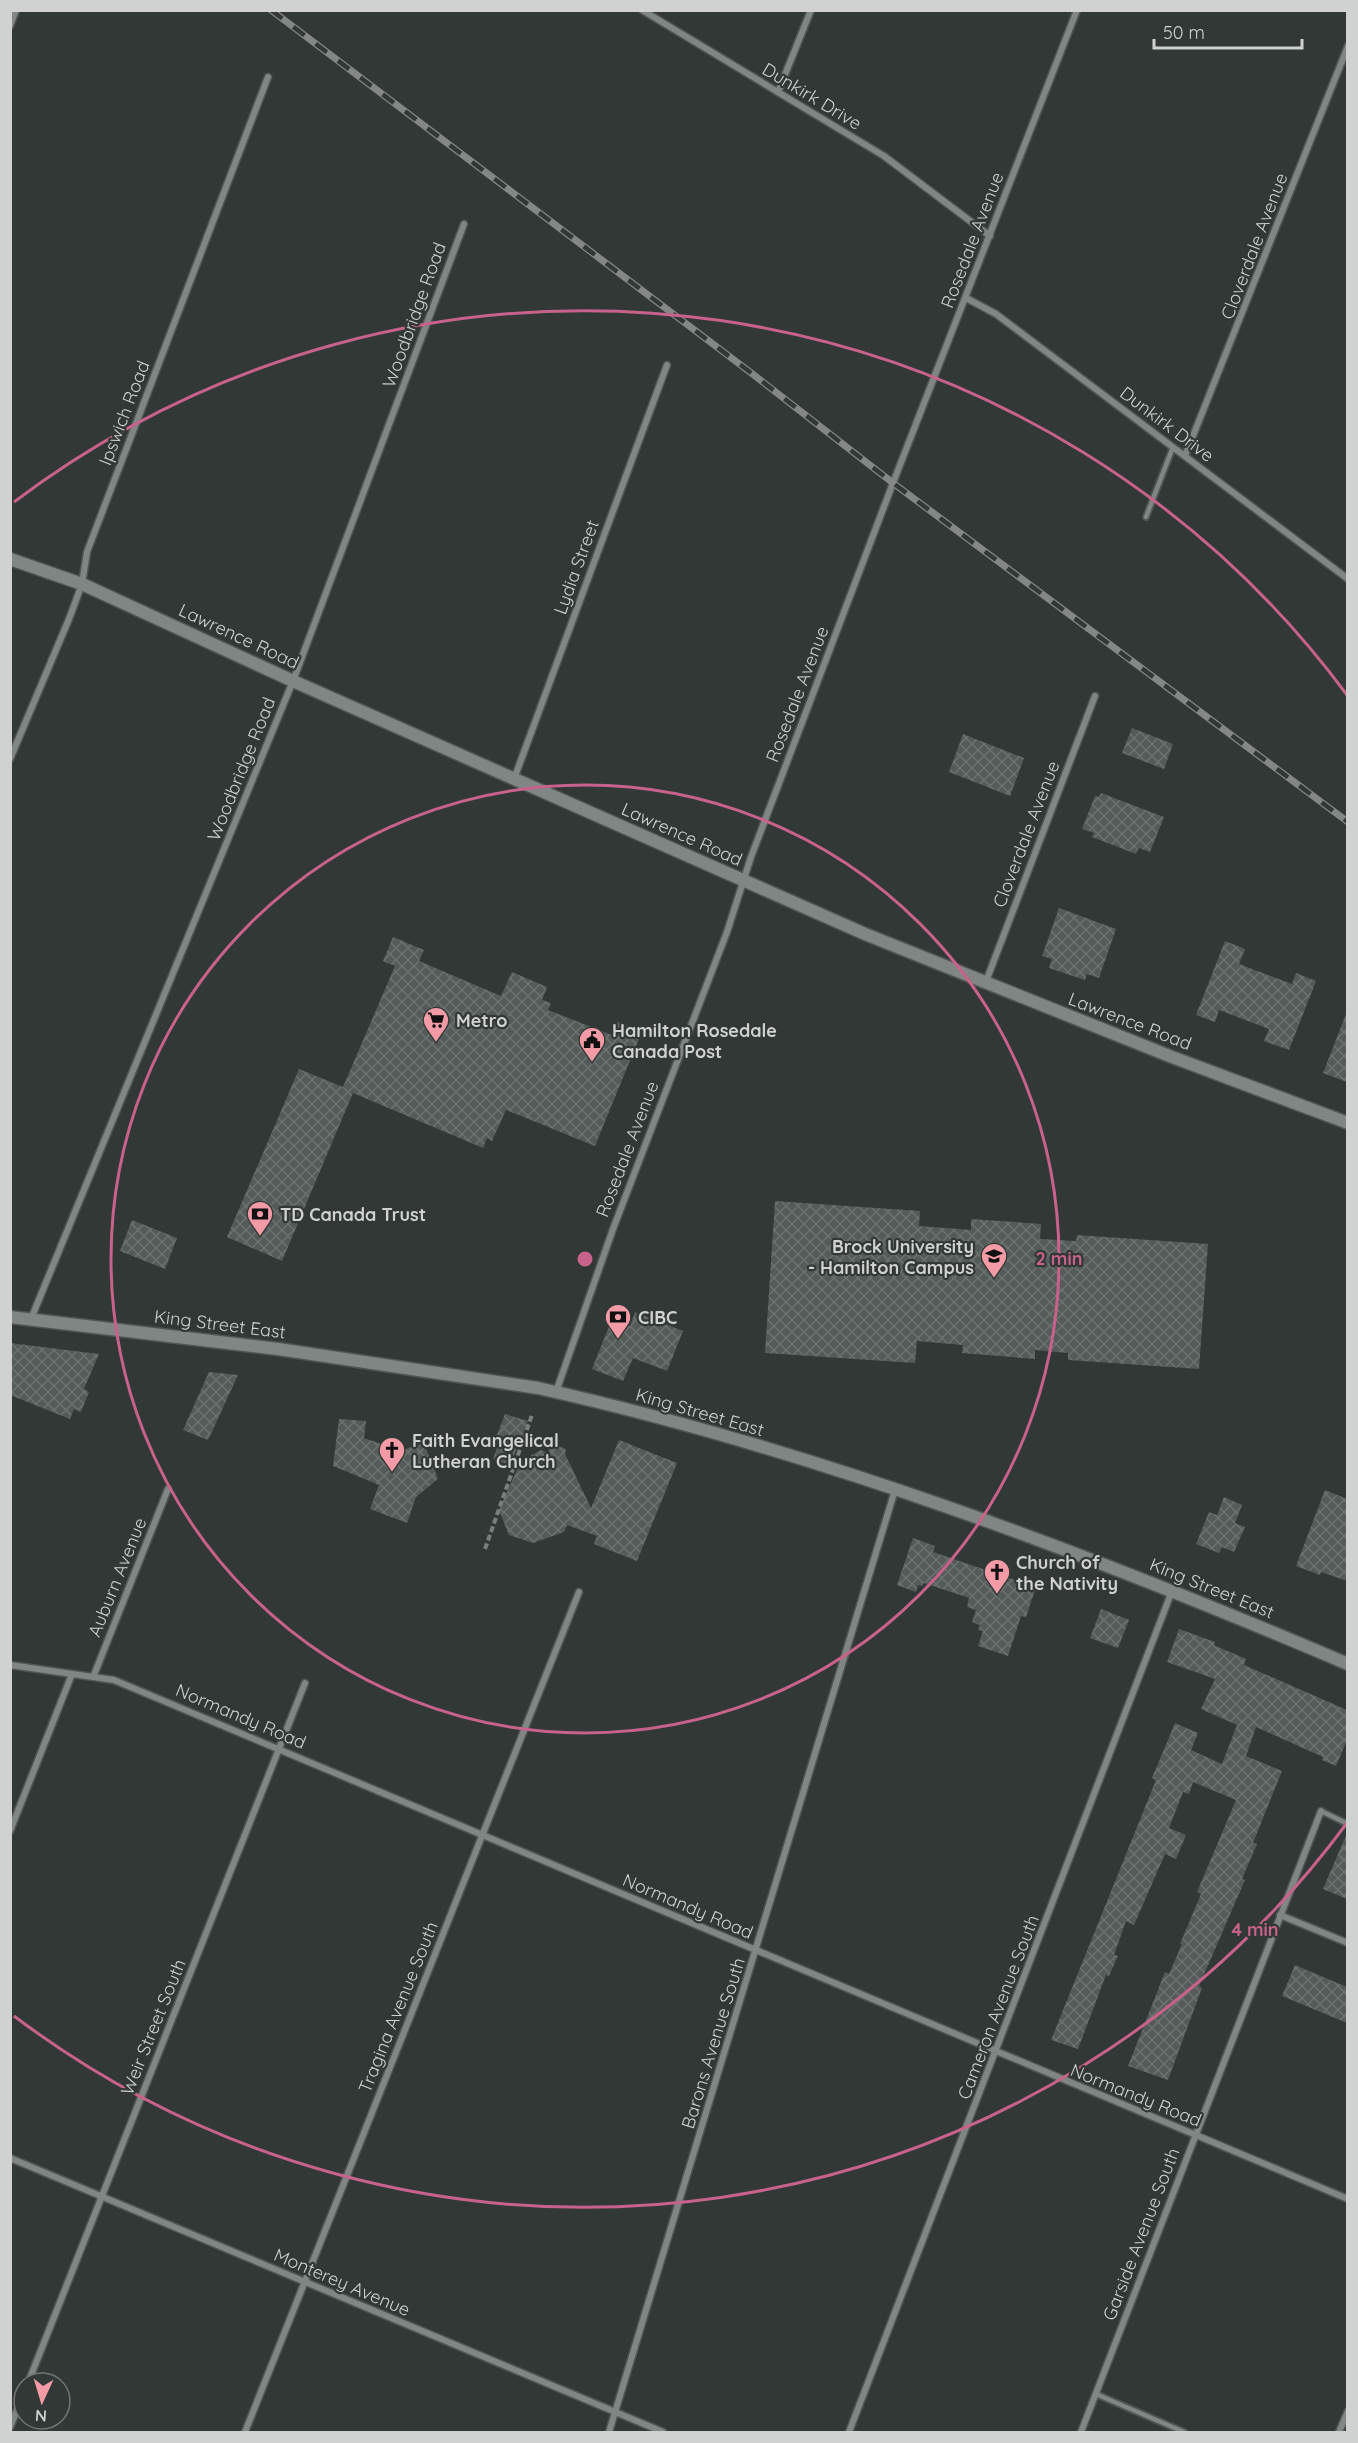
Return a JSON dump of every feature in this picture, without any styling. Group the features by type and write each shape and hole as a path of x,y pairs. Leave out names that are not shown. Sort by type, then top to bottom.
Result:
{"street":[{"path":"10,26 16,10"},
{"name":"Dunkirk Drive","path":"642,10 884,156 990,236"},
{"path":"778,92 811,10"},
{"name":"Rosedale Avenue","path":"556,1392 613,1229 727,932 742,880 892,483 1077,10"},
{"name":"Cloverdale Avenue","path":"1185,456 1347,46"},
{"name":"Ipswich Road","path":"10,759 69,619 82,584 87,552 268,77"},
{"name":"Woodbridge Road","path":"31,1319 293,681 464,224"},
{"name":"Dunkirk Drive","path":"966,298 996,314 1347,579"},
{"name":"Lydia Street","path":"514,779 667,365"},
{"name":"Lawrence Road","path":"10,559 82,584 293,681 742,880 985,984 1347,1123"},
{"name":"Cloverdale Avenue","path":"985,984 1095,696"},
{"name":"King Street East","path":"10,1317 278,1349 556,1392 723,1436 895,1490 1172,1591 1347,1664"},
{"name":"Auburn Avenue","path":"94,1675 168,1490"},
{"name":"Barons Avenue South","path":"609,2433 617,2413 895,1490"},
{"name":"Cameron Avenue South","path":"849,2433 1172,1591"},
{"name":"Tragina Avenue South","path":"245,2433 579,1592"},
{"name":"Normandy Road","path":"10,1665 94,1675 114,1680 1347,2199"},
{"path":"10,1830 72,1674"},
{"name":"Weir Street South","path":"33,2371 305,1683"},
{"name":"Garside Avenue South","path":"1081,2433 1321,1811"},
{"path":"1280,1915 1347,1943"},
{"name":"Monterey Avenue","path":"10,2158 663,2433"},
{"path":"1339,2433 1347,2411"}],"lane":[{"path":"1146,518 1173,447"},
{"path":"1321,1811 1347,1824"},
{"path":"1096,2394 1184,2433"}],"path":[{"path":"485,1549 532,1415"}],"building":[{"path":"1132,728 1173,744 1164,769 1122,753"},
{"path":"963,734 1024,758 1010,796 949,772"},
{"path":"1101,793 1164,817 1150,852 1139,848 1136,854 1092,837 1094,833 1082,829 1095,796 1099,797"},
{"path":"1059,908 1116,929 1099,978 1087,974 1085,980 1049,968 1052,959 1042,956"},
{"path":"393,937 424,950 419,961 501,996 512,972 547,987 542,1000 551,1003 548,1010 612,1035 617,1022 642,1031 595,1146 506,1110 492,1141 487,1138 483,1148 353,1093 282,1261 227,1237 299,1069 343,1087 395,966 383,961"},
{"path":"1225,941 1245,949 1239,964 1292,984 1296,973 1316,981 1289,1050 1264,1041 1269,1029 1219,1010 1215,1022 1196,1015"},
{"path":"1347,1014 1347,1082 1323,1073"},
{"path":"775,1201 920,1211 919,1226 971,1230 971,1219 1041,1224 1040,1239 1076,1241 1077,1235 1208,1244 1199,1369 1068,1360 1068,1353 1035,1350 1035,1359 962,1353 963,1345 917,1341 915,1363 765,1353"},
{"path":"132,1220 177,1238 165,1269 120,1251"},
{"path":"635,1312 683,1331 667,1371 633,1358 623,1381 592,1369 612,1319 630,1326"},
{"path":"10,1343 99,1354 84,1389 89,1392 81,1412 74,1409 70,1419 10,1395"},
{"path":"209,1372 238,1375 208,1440 183,1430"},
{"path":"505,1414 528,1421 510,1465 493,1459 499,1442 495,1440"},
{"name":"Faith Evangelical Lutheran Church","path":"339,1419 366,1421 364,1438 402,1451 423,1441 438,1479 416,1497 407,1523 370,1509 379,1485 333,1466"},
{"path":"619,1440 677,1463 637,1561 594,1544 597,1536 567,1525 564,1532 533,1543 509,1535 499,1510 521,1461 541,1450 548,1453 552,1443 566,1449 565,1454 591,1508"},
{"path":"1325,1490 1347,1499 1347,1581 1321,1572 1320,1575 1296,1566"},
{"path":"1224,1497 1242,1505 1235,1523 1245,1527 1234,1552 1222,1547 1219,1553 1196,1544 1209,1512 1217,1515"},
{"name":"Church of the Nativity","path":"913,1538 935,1546 933,1552 1036,1587 1026,1617 1021,1616 1008,1656 978,1646 983,1631 978,1630 980,1625 972,1622 976,1610 967,1607 969,1598 924,1583 922,1586 918,1585 916,1592 897,1585"},
{"path":"1101,1609 1129,1620 1118,1648 1090,1638"},
{"path":"1179,1629 1215,1642 1214,1645 1246,1659 1244,1665 1347,1710 1347,1740 1336,1766 1322,1760 1323,1757 1256,1727 1246,1756 1282,1771 1253,1843 1257,1844 1242,1879 1245,1880 1199,1986 1202,1988 1168,2080 1128,2066 1165,1972 1169,1974 1182,1944 1180,1944 1201,1894 1197,1892 1236,1800 1193,1782 1189,1794 1183,1792 1169,1828 1186,1835 1176,1859 1165,1854 1134,1925 1126,1921 1114,1955 1118,1956 1109,1976 1106,1975 1078,2049 1051,2040 1156,1780 1152,1778 1175,1723 1198,1733 1191,1750 1222,1764 1237,1725 1201,1709 1215,1679 1167,1662"},
{"path":"1347,1833 1347,1899 1323,1889"},
{"path":"1295,1965 1347,1987 1347,2023 1282,1996"}],"railway":[{"path":"271,10 893,483 1348,822"}],"place":[{"name":"Metro","path":"436,1043"},
{"name":"Hamilton Rosedale Canada Post","path":"592,1063"},
{"name":"TD Canada Trust","path":"260,1237"},
{"name":"Brock University - Hamilton Campus","path":"994,1279"},
{"name":"CIBC","path":"618,1340"},
{"name":"Faith Evangelical Lutheran Church","path":"392,1473"},
{"name":"Church of the Nativity","path":"997,1595"}]}
